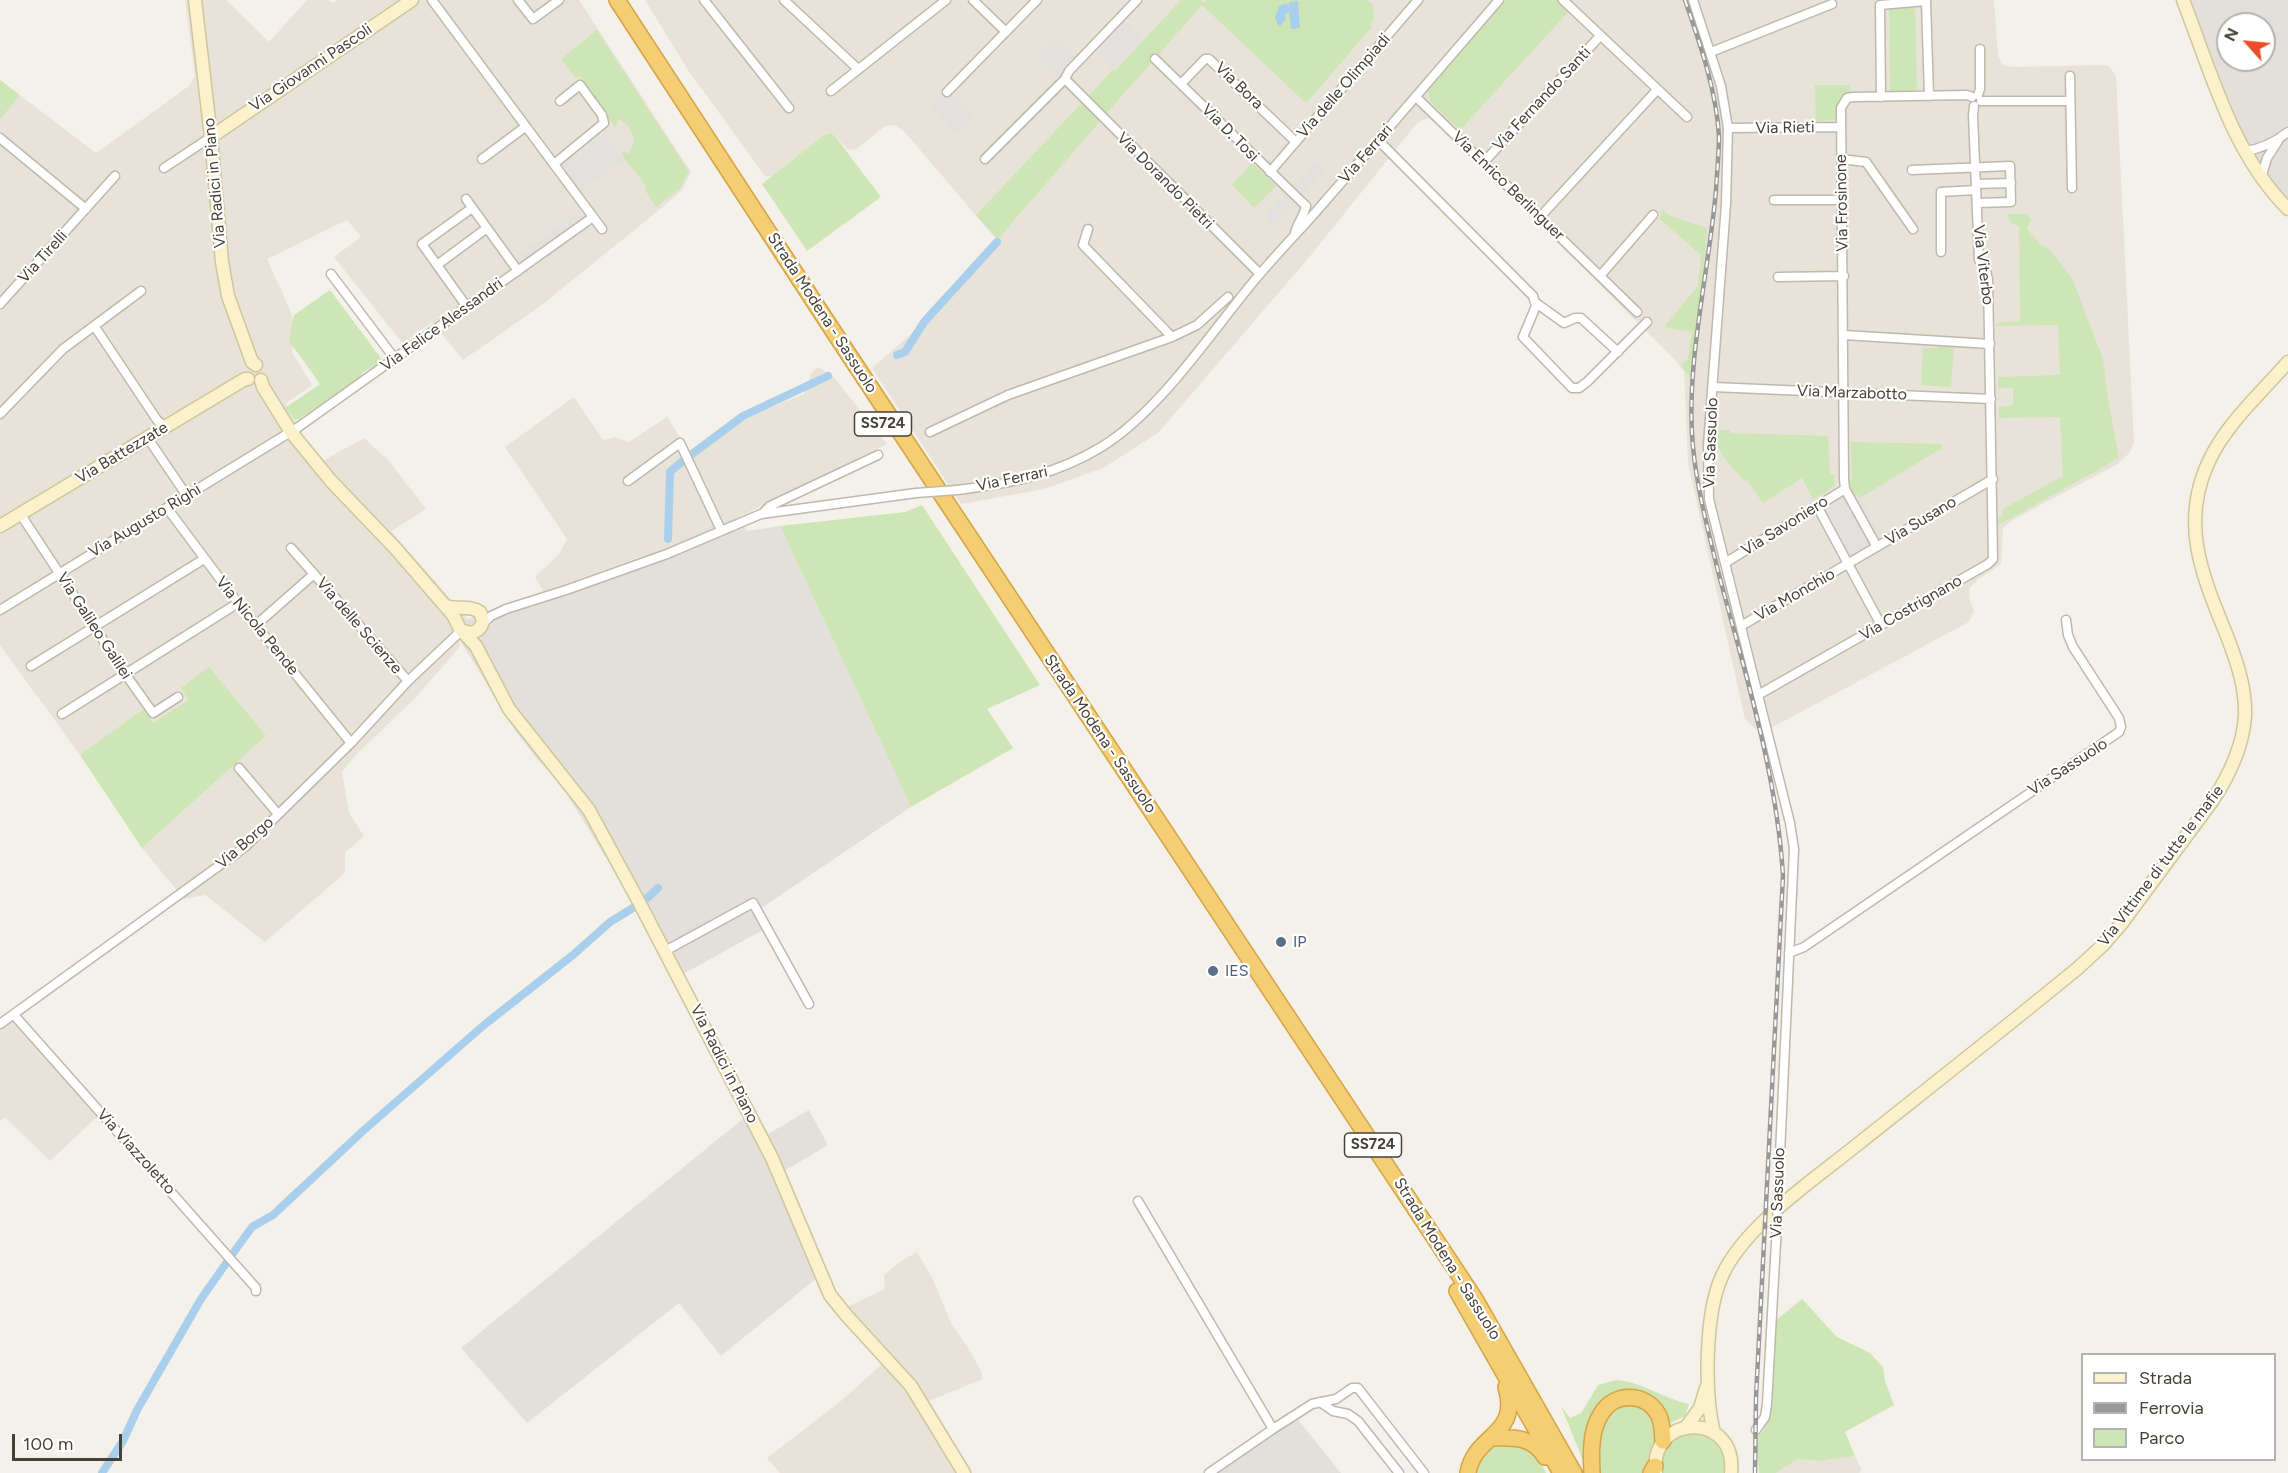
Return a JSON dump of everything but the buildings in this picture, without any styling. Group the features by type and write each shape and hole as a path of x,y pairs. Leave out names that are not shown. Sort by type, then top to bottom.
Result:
{"highway":[{"name":"Strada Modena - Sassuolo","path":"606,0 827,339 1466,1304 1557,1465 1574,1473"},
{"name":"Strada Modena - Sassuolo","path":"616,0 1475,1299 1557,1465"},
{"path":"1475,1299 1496,1323 1528,1372 1585,1473"},
{"path":"1468,1473 1474,1455 1493,1438 1508,1417 1511,1402 1498,1361"},
{"path":"1592,1473 1592,1443 1597,1420 1601,1412 1617,1399 1639,1398 1651,1404 1661,1420 1663,1442"},
{"path":"1493,1438 1520,1438 1532,1443 1557,1465"}],"street":[{"name":"Via Radici in Piano","path":"195,0 211,137 222,262 228,296 253,375 291,432 330,481 396,549 446,606 461,629 472,639 509,709 589,810 772,1158 819,1273 830,1294 919,1396 964,1473"},
{"name":"Via Giovanni Pascoli","path":"211,137 412,0"},
{"path":"432,0 602,229"},
{"path":"518,0 533,19 559,0"},
{"path":"704,0 789,108"},
{"path":"784,0 858,69"},
{"path":"831,91 946,0"},
{"path":"973,0 1005,32"},
{"path":"947,92 1037,0"},
{"path":"985,159 1065,79 1069,71 1137,0"},
{"name":"Via delle Olimpiadi","path":"1270,172 1418,0"},
{"name":"Via Ferrari","path":"480,627 491,616 506,609 667,554 761,514 916,493 998,485 1042,475 1078,460 1105,445 1158,399 1260,274 1499,0"},
{"name":"Via Sassuolo","path":"1693,0 1721,86 1728,128 1726,204 1707,487 1793,838 1794,860 1767,1404 1765,1417 1756,1430"},
{"path":"2184,0 2233,129 2262,176 2288,209"},
{"path":"1881,97 1880,4 1902,1 1926,1 1929,96"},
{"path":"1570,2 1600,36 1687,117"},
{"path":"1711,52 1832,4"},
{"name":"Via Fernando Santi","path":"1484,162 1600,36"},
{"name":"Via Viterbo","path":"1980,48 1980,89 1972,115 1979,260 1985,267 1988,279 1991,399"},
{"name":"Via D. Tosi","path":"1155,59 1306,206"},
{"name":"Via Bora","path":"1181,84 1205,59 1209,59 1296,141"},
{"path":"2070,76 2072,188"},
{"name":"Via Dorando Pietri","path":"1065,79 1260,274"},
{"path":"554,164 604,123 602,115 580,85 560,101"},
{"path":"1540,217 1657,90"},
{"name":"Via Frosinone","path":"1845,489 1841,108 1847,98 1967,95 1976,100 2070,101"},
{"name":"Via Enrico Berlinguer","path":"1416,97 1637,312"},
{"path":"482,159 525,127"},
{"name":"Via Rieti","path":"1728,128 1841,127"},
{"path":"2245,151 2258,149 2278,140 2288,132"},
{"path":"164,168 211,137"},
{"path":"0,138 86,209"},
{"path":"1378,140 1533,297 1536,303 1564,323 1581,318 1618,352"},
{"path":"2262,176 2267,158 2278,140"},
{"path":"1841,159 1866,162 1913,229"},
{"path":"1912,170 2010,166 2011,202 1977,203"},
{"name":"Via Tirelli","path":"2,298 115,176"},
{"path":"1941,252 1941,192 2010,183"},
{"path":"1295,235 1297,224 1304,215 1306,206 1313,205 1322,196 1333,191"},
{"path":"466,199 518,271"},
{"path":"1774,200 1842,200"},
{"path":"467,307 422,244 472,208"},
{"path":"1600,276 1653,215"},
{"name":"Via Felice Alessandri","path":"291,432 593,217"},
{"path":"437,265 487,228"},
{"path":"1088,229 1083,245 1172,337"},
{"path":"331,274 395,359"},
{"path":"1778,277 1844,276"},
{"path":"0,414 56,355 141,291"},
{"path":"930,432 1008,395 1172,337 1197,325 1228,297"},
{"path":"1536,303 1523,337 1572,388 1580,388 1647,322"},
{"path":"1197,325 1210,334"},
{"path":"94,327 157,420 165,427"},
{"path":"1844,335 1990,344"},
{"name":"Via Vittime di tutte le mafie","path":"1714,1433 1708,1382 1713,1303 1722,1274 1740,1244 1802,1189 2086,960 2122,922 2227,778 2242,733 2245,715 2244,692 2238,665 2198,557 2195,508 2208,462 2218,444 2288,362"},
{"name":"Via Battezzate","path":"0,526 253,375"},
{"name":"Via Marzabotto","path":"1713,387 1991,399"},
{"path":"1991,399 1993,479"},
{"name":"Via Augusto Righi","path":"0,610 291,432"},
{"path":"147,437 187,496"},
{"path":"628,481 680,443 721,530"},
{"name":"Via Ferrari","path":"761,514 770,506 878,455"},
{"name":"Via Susano","path":"1849,564 1993,479"},
{"name":"Via Costrignano","path":"1758,694 1991,562 1994,554 1993,479"},
{"path":"1845,489 1877,547"},
{"name":"Via Savoniero","path":"1725,563 1845,489"},
{"path":"1817,506 1881,625"},
{"name":"Via Nicola Pende","path":"166,508 238,603 351,743"},
{"name":"Via Galileo Galilei","path":"21,515 153,713 178,697"},
{"path":"291,548 314,574"},
{"path":"31,666 204,559"},
{"name":"Via Monchio","path":"1741,626 1849,564"},
{"name":"Via delle Scienze","path":"256,625 314,574 408,681"},
{"path":"63,714 238,603"},
{"path":"446,606 454,609 472,609"},
{"name":"Via Radici in Piano","path":"472,609 482,615 477,643 480,654"},
{"path":"472,609 459,615 461,629 472,633 480,627"},
{"name":"Via Ferrari","path":"472,609 488,612 506,609"},
{"name":"Via Sassuolo","path":"1789,952 1804,947 2119,732 2120,718 2073,647 2068,635 2066,620"},
{"name":"Via Borgo","path":"0,1024 245,848 461,629"},
{"path":"239,768 278,814"},
{"path":"665,951 753,903 809,1004"},
{"name":"Via Viazzoletto","path":"14,1015 256,1288 256,1291"},
{"path":"1137,1201 1273,1430"},
{"name":"Via Vittime di tutte le mafie","path":"1686,1427 1700,1408 1708,1382"},
{"path":"1209,1473 1312,1404 1336,1399 1352,1388 1360,1390 1424,1473"},
{"path":"1320,1402 1333,1411 1348,1414 1358,1421 1399,1473"},
{"path":"1654,1471 1657,1453 1663,1442 1673,1432 1696,1426 1714,1433 1726,1446 1730,1454 1731,1473"}],"shaded area":[{"path":"185,0 226,0 269,42 307,0 328,0 333,3 337,0 579,0 691,172 682,190 658,211 539,307 463,360 432,322 403,344 334,257 361,237 347,220 267,259 291,312 296,332 292,352 312,385 286,403 297,425 319,463 364,438 389,461 426,509 391,531 468,619 464,624 459,648 416,697 355,756 342,772 349,813 364,836 345,853 345,873 265,942 205,895 184,899 142,848 266,736 181,688 188,700 153,723 143,709 80,755 0,645 0,80 96,153 189,86 195,76"},
{"path":"645,0 1994,0 1998,56 2003,65 2013,67 2105,65 2110,67 2116,76 2134,443 2130,452 2118,464 2014,519 2003,528 2001,564 1976,581 1970,588 1969,598 1974,611 1969,622 1769,729 1755,729 1745,719 1688,463 1684,372 1674,359 1440,125 1428,118 1417,123 1311,255 1158,433 1103,468 1044,489 961,504 872,368 941,308 991,250 996,242 995,238 904,131 895,125 885,126 855,150 847,149 834,135 827,133 772,176 765,176 688,70"},
{"path":"2186,0 2288,0 2288,206 2252,162"},
{"path":"1125,21 1143,39 1115,69 1096,52"},
{"path":"1054,36 1076,56 1057,77 1035,57"},
{"path":"946,89 974,115 958,133 930,106"},
{"path":"605,134 624,160 581,191 562,165"},
{"path":"1317,161 1326,169 1301,195 1293,187"},
{"path":"1286,194 1294,202 1272,225 1264,217"},
{"path":"575,214 579,219 523,260 519,255"},
{"path":"817,367 832,375 887,444 739,517 718,522 665,548 544,592 535,577 559,554 567,539 505,447 574,397 603,440 615,437 629,442 667,417 692,455 743,419 804,394 811,374"},
{"path":"1858,494 1883,538 1850,557 1822,510 1845,496 1847,500"},
{"path":"739,517 747,531 780,526 911,807 757,911 763,930 674,979 632,900 560,783 536,758 515,730 461,642 464,624 468,619 589,577 665,548 718,522"},
{"path":"9,1012 97,1117 50,1161 5,1117 0,1121 0,1018"},
{"path":"755,1109 768,1134 809,1110 828,1145 784,1171 823,1273 721,1356 679,1303 527,1423 461,1348"},
{"path":"917,1252 932,1278 952,1325 967,1346 983,1379 929,1401 971,1473 780,1473 767,1458 841,1401 882,1364 836,1312 885,1289 884,1275"},
{"path":"1292,1412 1341,1473 1205,1473"},
{"path":"1855,1456 1862,1470 1859,1473 1776,1473 1798,1459 1819,1461"}],"green space":[{"path":"1181,0 1200,0 1204,3 1207,0 1367,0 1373,4 1374,19 1369,24 1372,27 1306,103 1202,5 1106,114 1089,96"},
{"path":"1506,0 1557,0 1569,11 1460,130 1430,101 1428,90"},
{"path":"1915,7 1917,90 1890,91 1889,8"},
{"path":"597,30 689,172 680,188 656,207 645,190 647,187 621,154 624,152 629,154 633,144 631,129 618,119 616,127 614,126 579,76 576,78 561,59"},
{"path":"0,80 20,95 0,119"},
{"path":"1815,85 1851,85 1850,93 1841,99 1839,117 1835,120 1816,121"},
{"path":"1082,103 1100,121 998,239 976,215"},
{"path":"829,133 834,135 881,197 807,251 762,184"},
{"path":"1252,163 1276,186 1254,208 1232,185"},
{"path":"1662,210 1670,216 1707,228 1691,378 1681,365 1688,359 1692,332 1664,327 1698,286 1701,255 1660,219"},
{"path":"2008,214 2026,214 2031,220 2027,229 2040,244 2049,249 2072,278 2103,359 2119,458 1995,527 1994,520 2003,515 2003,509 2063,476 2060,417 1999,418 1999,407 2013,405 2013,388 1998,388 1998,377 2060,375 2058,325 1996,326 1996,323 2020,321 2019,226 2012,224 2008,219"},
{"path":"330,290 383,361 295,420 285,408 320,384 289,341 294,315"},
{"path":"1938,346 1954,346 1951,387 1921,385 1923,348 1938,348"},
{"path":"1714,430 1730,430 1730,433 1828,436 1830,474 1835,475 1835,485 1813,500 1802,478 1763,503 1747,480 1744,481 1724,458 1717,445"},
{"path":"1851,442 1942,444 1942,448 1858,499 1854,492 1850,495 1845,480 1852,479"},
{"path":"922,505 1040,685 987,709 1013,748 911,807 780,526 905,512"},
{"path":"209,667 266,736 142,848 80,755 143,709 153,723 188,700 181,688"},
{"path":"1802,1299 1837,1337 1870,1353 1883,1367 1885,1381 1894,1405 1845,1432 1855,1456 1819,1461 1798,1459 1776,1473 1759,1473 1756,1438 1763,1432 1766,1424 1774,1358 1775,1321"},
{"path":"1616,1380 1626,1381 1689,1404 1685,1416 1668,1424 1644,1394 1626,1390 1614,1393 1605,1399 1594,1420 1586,1468 1561,1406 1570,1418 1581,1413 1598,1385"},
{"path":"1634,1401 1650,1413 1655,1426 1653,1451 1644,1473 1597,1473 1597,1438 1611,1408"},
{"path":"1689,1432 1706,1436 1718,1443 1724,1455 1724,1473 1663,1473 1662,1457 1667,1447"},
{"path":"1504,1441 1535,1451 1546,1473 1474,1473 1484,1452"}],"water":[{"path":"1298,1 1300,28 1291,29 1289,12 1285,15 1286,19 1280,26 1278,25 1275,17 1279,6 1287,3 1288,8 1289,2"}],"waterway":[{"path":"897,355 905,352 924,322 997,242"},
{"path":"692,454 743,416 828,376"},
{"path":"668,539 670,472 685,459"},
{"path":"647,898 658,888"},
{"path":"231,1256 252,1227 273,1215 364,1130 484,1025 573,955 610,922 633,908"},
{"path":"102,1473 123,1441 137,1410 201,1299 227,1262"}],"railway":[{"path":"1685,0 1711,84 1719,136 1713,221 1692,384 1693,447 1707,525 1767,760 1780,837 1783,876 1756,1397 1755,1473"}],"place":[{"name":"IP","path":"1281,942"},
{"name":"IES","path":"1213,971"}]}
